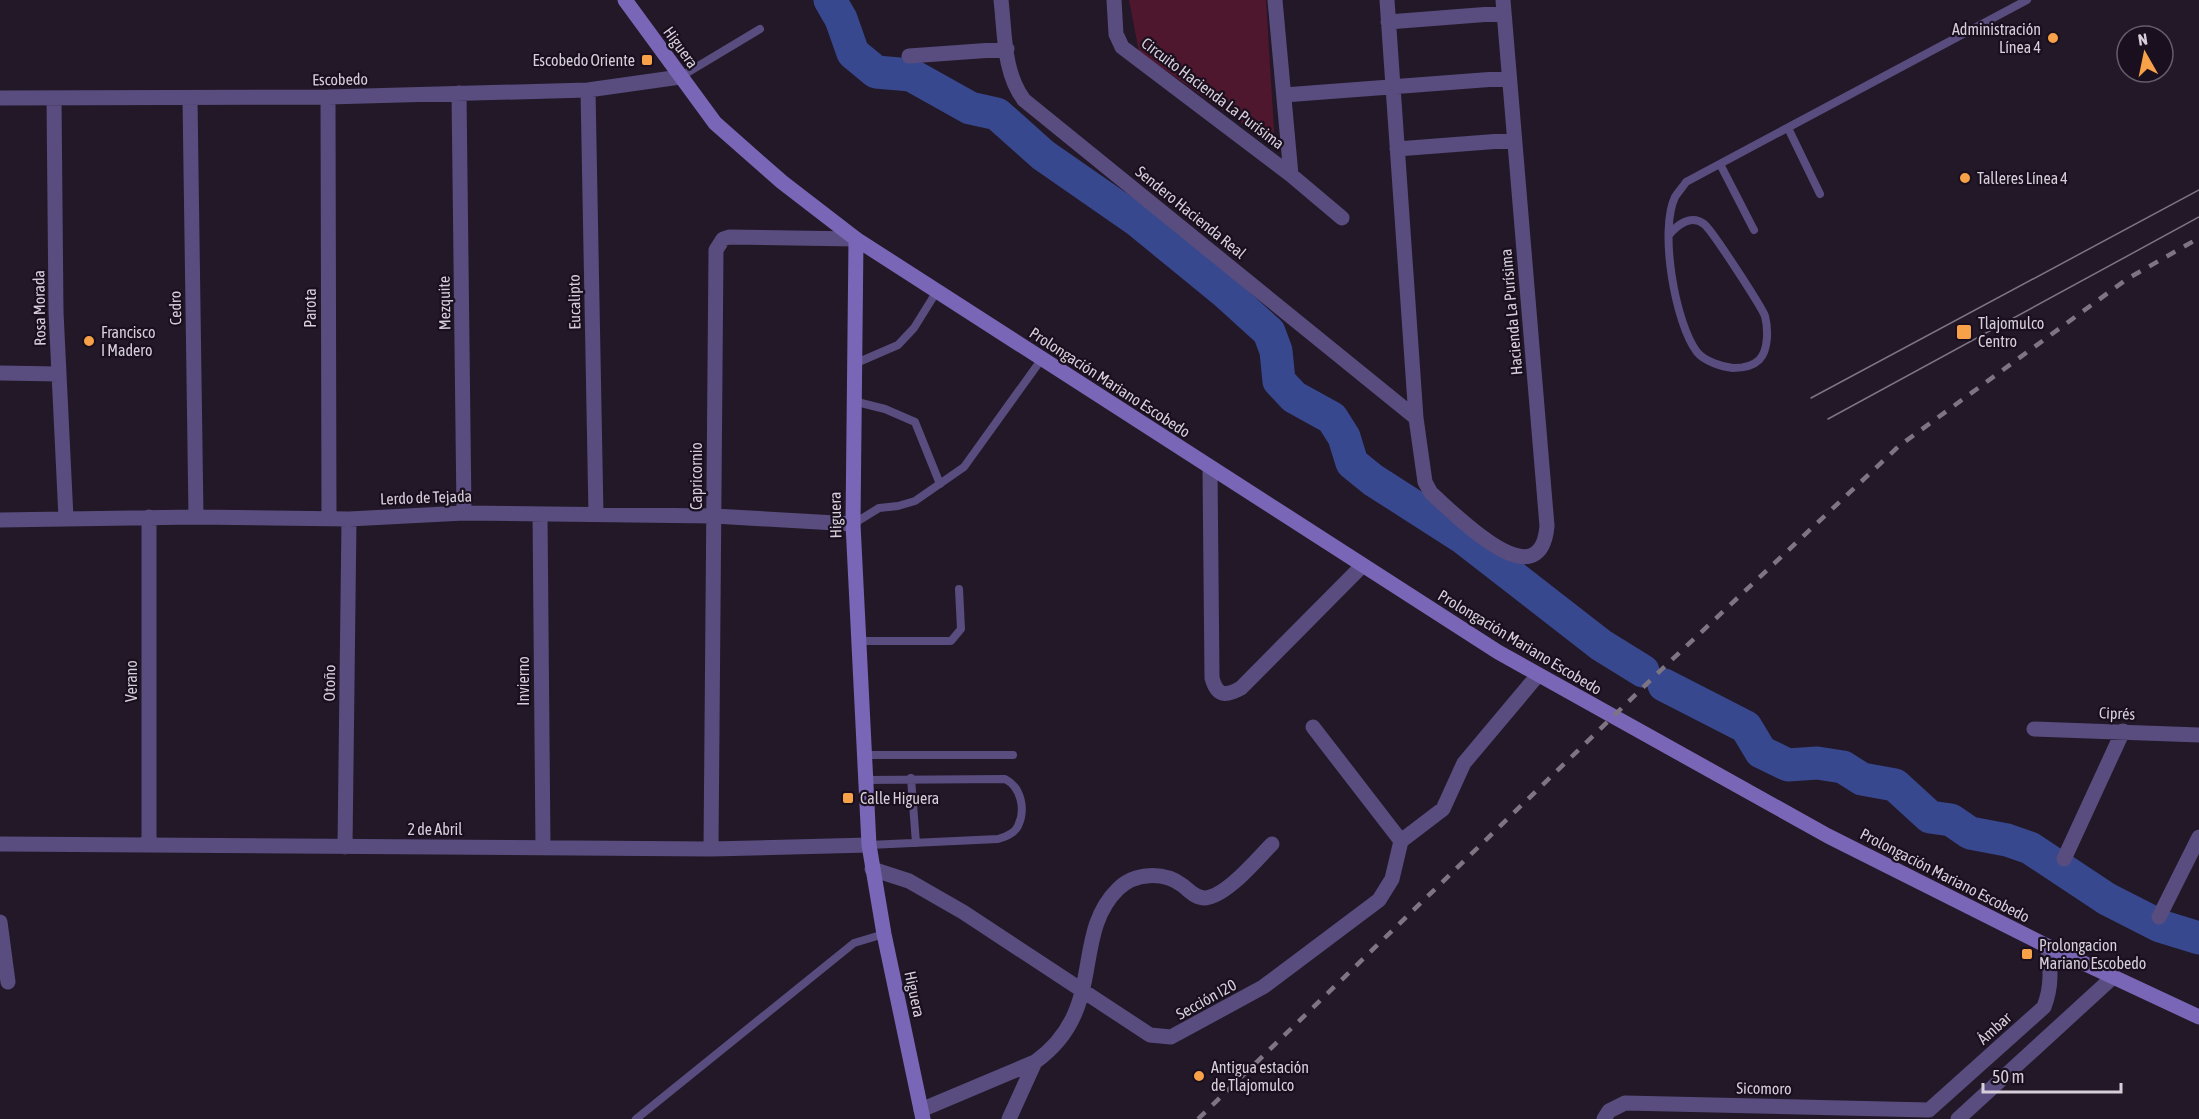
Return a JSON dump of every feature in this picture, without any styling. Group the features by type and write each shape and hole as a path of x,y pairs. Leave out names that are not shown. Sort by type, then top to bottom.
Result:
{"street":[{"name":"Higuera","path":"625,0 715,123 782,182 856,239 852,364 853,524 869,845 884,934 922,1114"},
{"name":"Sendero Hacienda Real","path":"1001,0 1009,72 1016,89 1024,100 1416,418"},
{"name":"Circuito Hacienda La Purísima","path":"1114,0 1116,34 1122,47 1291,175 1342,218"},
{"name":"Circuito Hacienda La Purísima","path":"1275,0 1291,175"},
{"path":"1386,0 1416,418"},
{"path":"1388,22 1504,7"},
{"name":"Hacienda La Purísima","path":"1416,418 1425,482 1431,493 1491,544 1514,556 1527,557 1538,553 1546,543 1547,526 1504,7"},
{"path":"909,56 1006,50"},
{"name":"Escobedo","path":"0,98 190,99 588,90 680,77"},
{"path":"1284,95 1392,85 1509,78"},
{"name":"Eucalipto","path":"588,90 596,514"},
{"name":"Mezquite","path":"459,93 464,513"},
{"name":"Parota","path":"328,97 329,519"},
{"name":"Rosa Morada","path":"54,98 59,374 66,518"},
{"name":"Cedro","path":"190,99 196,517"},
{"path":"1397,149 1514,140"},
{"name":"Capricornio","path":"711,849 718,244 729,237 856,239"},
{"name":"Prolongación Mariano Escobedo","path":"856,239 1362,566 1538,675 1828,836 2112,978 2199,1017"},
{"path":"0,373 59,374"},
{"path":"1209,468 1212,678 1215,690 1221,694 1228,695 1241,688 1362,566"},
{"name":"Lerdo de Tejada","path":"0,520 149,517 349,519 464,513 714,516 853,524"},
{"name":"Invierno","path":"540,514 543,848"},
{"name":"Verano","path":"149,517 149,845"},
{"name":"Otoño","path":"345,847 349,519"},
{"path":"1313,727 1401,841 1443,809 1464,763 1480,741 1538,675"},
{"name":"Ciprés","path":"2034,729 2199,735"},
{"path":"2064,859 2123,731"},
{"path":"2159,916 2199,837"},
{"name":"Sección I20","path":"872,869 909,881 963,912 1150,1035 1172,1037 1190,1030 1263,987 1379,900 1392,879 1401,841"},
{"name":"2 de Abril","path":"0,844 711,849 869,845"},
{"path":"922,1114 1035,1062 1048,1052 1070,1026 1084,991 1098,915 1119,888 1137,878 1157,875 1180,883 1192,894 1205,898 1226,889 1272,844"},
{"path":"0,922 8,982"},
{"name":"Ámbar","path":"1931,1115 2044,1007 2050,991 2051,970 2047,946"},
{"path":"1958,1119 2112,978"},
{"path":"1009,1119 1035,1062"},
{"name":"Sicomoro","path":"1604,1119 1609,1111 1625,1104 1931,1115"}],"lane":[{"path":"1669,235 1677,225 1690,220 1703,224 1716,240 1764,315 1767,341 1759,360 1743,368 1723,367 1698,354 1683,329 1672,281 1669,235 1675,197 1686,182 2027,0"},
{"path":"680,77 760,29"},
{"path":"1788,128 1820,194"},
{"path":"1720,164 1754,230"},
{"path":"852,364 898,345 914,328 937,291"},
{"path":"853,524 879,508 915,501 964,467 1041,360"},
{"path":"852,401 885,409 915,422 940,484"},
{"path":"859,641 951,641 961,629 959,589"},
{"path":"864,755 1014,755"},
{"path":"911,778 916,843"},
{"path":"865,780 1005,779 1013,783 1021,797 1018,826 1009,835 998,839 869,845"},
{"path":"636,1119 854,943 884,934"}],"shaded area":[{"path":"1129,0 1266,0 1275,146 1139,52"}],"waterway":[{"path":"830,0 841,19 853,53 876,72 911,75 970,108 997,114 1043,155 1138,221 1226,293 1269,332 1276,351 1279,381 1294,397 1332,418 1344,437 1352,463 1373,480 1462,537 1601,645 1643,671"},
{"path":"1664,685 1746,727 1761,752 1788,765 1817,763 1843,767 1862,779 1895,785 1930,817 1951,820 1970,833 2007,840 2030,848 2107,899 2160,926 2199,938"}],"tram line":[{"path":"1811,398 2199,190"},
{"path":"1828,419 2199,217"}],"railway":[{"path":"1198,1119 1661,670 1899,446 2127,279 2199,238"}],"place":[{"name":"Administración Línea 4","path":"2053,38"},
{"name":"Escobedo Oriente","path":"647,60"},
{"name":"Talleres Línea 4","path":"1965,178"},
{"name":"Tlajomulco Centro","path":"1964,332"},
{"name":"Francisco I Madero","path":"89,341"},
{"name":"Calle Higuera","path":"848,798"},
{"name":"Prolongacion Mariano Escobedo","path":"2027,954"},
{"name":"Antigua estación de Tlajomulco","path":"1199,1076"}]}
